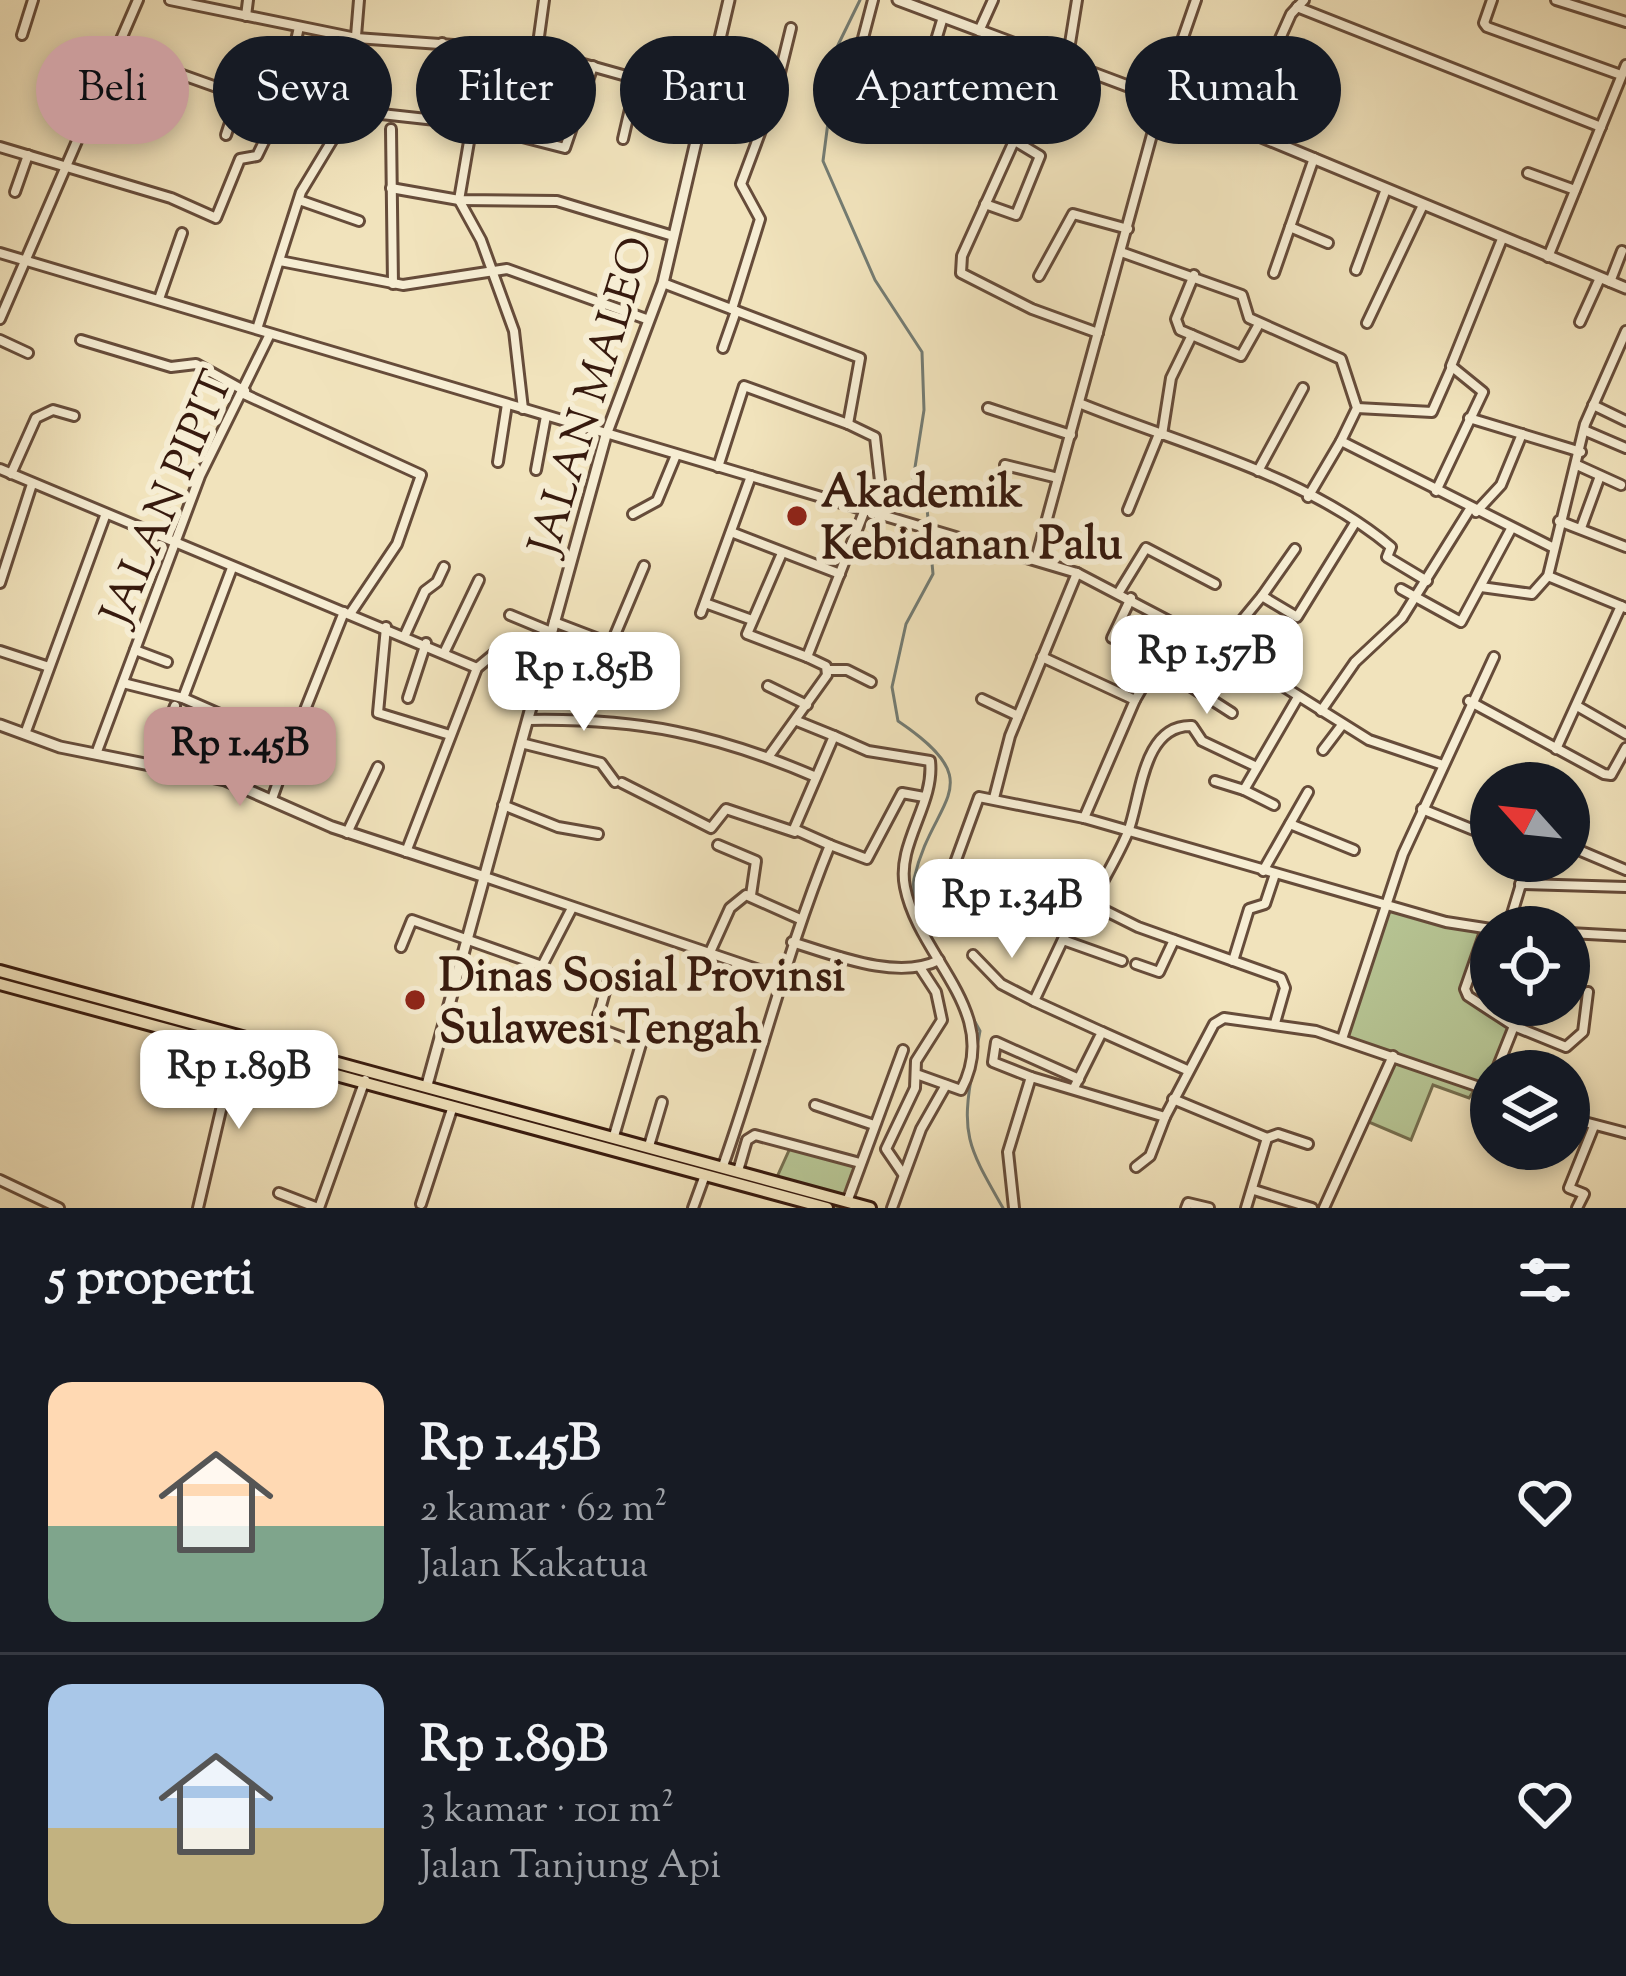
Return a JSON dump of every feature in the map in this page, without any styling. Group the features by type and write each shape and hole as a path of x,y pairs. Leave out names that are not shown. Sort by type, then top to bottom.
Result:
{"main road":[{"path":"0,971 236,1046 827,1208"},
{"path":"0,984 427,1085 870,1208"}],"street":[{"path":"22,35 33,0"},
{"path":"124,36 137,0"},
{"path":"170,0 346,36"},
{"path":"246,16 248,0"},
{"path":"356,36 359,0"},
{"path":"539,36 544,0"},
{"name":"JALAN MALEO","path":"721,36 729,0"},
{"path":"864,36 874,0"},
{"path":"898,0 993,36"},
{"path":"979,31 993,0"},
{"path":"1071,36 1077,0"},
{"path":"1184,36 1196,0"},
{"path":"1492,0 1484,23 1487,27 1624,76"},
{"path":"1556,0 1586,4 1626,22"},
{"path":"1284,36 1300,3 1601,127"},
{"path":"937,36 943,17"},
{"path":"297,36 299,27"},
{"path":"789,36 791,28"},
{"path":"1547,258 1626,65"},
{"path":"0,319 78,144"},
{"path":"0,147 171,198 216,218 240,159 257,156 263,144"},
{"path":"257,329 299,200 331,144"},
{"path":"391,144 393,284"},
{"path":"469,144 459,200 493,269 519,354 523,409"},
{"name":"JALAN MALEO","path":"427,1085 606,435 662,283 695,144"},
{"path":"723,348 760,219 741,187 757,144"},
{"path":"1014,144 962,256 961,273 1032,309 1098,333"},
{"path":"986,204 1016,215 1023,205 1040,156 1020,144"},
{"path":"1036,559 1150,144"},
{"path":"1279,144 1626,288"},
{"path":"15,192 28,155"},
{"path":"1274,273 1314,158"},
{"path":"1528,173 1575,190"},
{"path":"391,188 459,200 557,201 673,236"},
{"path":"1356,270 1386,189"},
{"path":"299,200 359,221"},
{"path":"1367,323 1423,205"},
{"path":"1039,276 1072,214 1127,229"},
{"path":"1290,227 1328,243"},
{"path":"159,299 182,233"},
{"path":"1357,408 1432,412 1502,238"},
{"path":"1580,322 1622,251"},
{"path":"1121,252 1245,296 1244,315 1341,359 1357,408 1308,497"},
{"path":"0,253 912,527 1077,572 1220,647 1369,740 1443,765"},
{"path":"280,261 393,284 430,284 493,269 524,273 650,320"},
{"path":"1194,275 1176,322 1192,335 1241,356 1259,324"},
{"path":"662,283 860,358 848,424"},
{"path":"1481,587 1522,594 1539,590 1548,576 1558,520 1593,405 1626,331"},
{"name":"JALAN PIPIT","path":"96,754 200,476 270,334"},
{"path":"1128,510 1160,435 1171,378 1192,335"},
{"path":"0,340 28,353"},
{"path":"81,340 171,368 196,364 422,477 397,544 347,612 272,799"},
{"path":"1613,362 1626,369"},
{"path":"1436,491 1482,386 1451,369"},
{"path":"718,467 730,440 728,424 747,384 875,437 880,481 807,658"},
{"path":"1258,471 1303,388"},
{"path":"498,462 507,404"},
{"path":"1079,404 1258,471 1382,539 1391,547 1388,558 1426,581"},
{"path":"1593,405 1626,422"},
{"path":"988,408 1071,435"},
{"path":"11,474 36,418 51,410 74,416"},
{"path":"536,470 546,416"},
{"path":"1469,418 1581,452"},
{"path":"1586,431 1626,448"},
{"path":"1321,711 1355,662 1416,598 1473,510 1501,485 1522,434"},
{"path":"1341,441 1554,548"},
{"path":"633,514 658,501 676,455"},
{"path":"1005,465 1058,478"},
{"path":"1576,465 1621,485"},
{"path":"0,469 477,668"},
{"path":"700,613 751,476"},
{"path":"1581,528 1600,476"},
{"path":"0,583 32,484"},
{"path":"25,734 106,516"},
{"path":"1558,520 1626,547"},
{"path":"1262,596 1297,617 1355,523"},
{"path":"1401,590 1459,622 1511,529"},
{"path":"731,532 840,574"},
{"path":"1119,592 1146,548 1215,584"},
{"path":"1220,647 1294,549"},
{"path":"782,553 748,636 871,682"},
{"path":"405,635 425,591 437,583 444,566"},
{"path":"612,643 644,566"},
{"path":"152,766 232,568"},
{"path":"996,793 1018,716 1077,572"},
{"path":"1548,576 1623,607 1556,748"},
{"path":"441,650 479,580"},
{"path":"1112,638 1131,598"},
{"path":"705,603 752,620"},
{"path":"510,615 612,643 656,661"},
{"path":"386,628 379,714 450,735"},
{"path":"1262,674 1290,634"},
{"path":"408,698 426,643"},
{"path":"135,650 166,662"},
{"path":"0,651 49,667"},
{"path":"406,853 477,668 495,652 540,670"},
{"path":"1204,695 1230,653"},
{"path":"1042,657 1135,700"},
{"path":"1342,1039 1387,898 1422,809 1469,701 1494,657"},
{"path":"1085,815 1135,700 1156,664 1232,713"},
{"path":"768,757 777,752 829,670"},
{"path":"123,683 291,745"},
{"path":"768,686 807,705"},
{"path":"1244,790 1298,697"},
{"path":"982,699 1018,716"},
{"path":"1469,701 1607,775 1626,748"},
{"path":"1577,706 1626,734"},
{"path":"528,720 653,724 768,757 816,777"},
{"path":"797,721 881,754 925,758 931,768 909,846 904,885 974,1033 964,1088 919,1075"},
{"path":"1093,901 1129,830 1151,751 1184,724 1195,728 1202,741 1256,767"},
{"path":"0,725 96,754 225,780 347,833 783,977"},
{"path":"1323,750 1342,725"},
{"path":"795,832 834,736"},
{"path":"521,743 601,763 618,782 711,828 726,809 867,859 902,794 924,797"},
{"path":"347,833 378,767"},
{"path":"1215,781 1274,805"},
{"path":"1263,871 1308,792"},
{"path":"1073,918 952,871 976,801 996,793 1085,815 1263,871 1387,898 1470,923"},
{"path":"503,806 598,834"},
{"path":"1422,809 1470,828"},
{"path":"1290,824 1354,850"},
{"path":"711,950 730,908 751,895 756,861 718,845"},
{"path":"723,1166 792,942 830,845"},
{"path":"1590,855 1622,869 1626,852"},
{"path":"1233,961 1249,909 1265,904 1275,874"},
{"path":"1513,906 1520,884 1626,887"},
{"path":"751,895 800,919"},
{"path":"1034,1001 1082,899 1284,982 1275,1023"},
{"path":"401,947 412,920 542,966 572,908"},
{"path":"1590,934 1626,936"},
{"path":"1064,940 1122,961"},
{"path":"1136,964 1159,972 1174,940"},
{"path":"792,942 921,969 939,960"},
{"path":"973,956 1001,984 1186,1070"},
{"path":"903,1174 886,1149 919,1075 916,1061 938,1031 942,1012 921,969"},
{"path":"610,974 596,1027 641,1045 614,1136"},
{"path":"1136,1167 1150,1156 1186,1070 1195,1066 1217,1020 1275,1023 1342,1039 1470,1082"},
{"path":"1504,1050 1514,1026 1558,1045 1573,1045 1584,1026"},
{"path":"1076,1084 1102,1032"},
{"path":"1076,1084 1031,1077 993,1062 996,1042 1076,1084 1165,1117"},
{"path":"198,1208 236,1046"},
{"path":"847,1202 903,1051"},
{"path":"1324,1208 1393,1056"},
{"path":"1014,1208 1009,1144 1031,1077"},
{"path":"279,1193 318,1208 365,1080"},
{"path":"892,1208 946,1085"},
{"path":"1173,1099 1267,1138 1278,1134 1308,1144"},
{"path":"649,1146 662,1102"},
{"path":"422,1204 453,1105"},
{"path":"815,1105 874,1124"},
{"path":"1590,1125 1626,1133"},
{"path":"1577,1208 1584,1194 1569,1187 1594,1126"},
{"path":"738,1171 747,1140 755,1135 860,1163"},
{"path":"1246,1208 1267,1138"},
{"path":"693,1208 706,1174"},
{"path":"0,1180 59,1208"},
{"path":"1254,1190 1312,1208"},
{"path":"1186,1208 1188,1202 1209,1208"}],"green space":[{"path":"1387,904 1470,926 1466,996 1470,999 1470,1026 1510,1026 1501,1050 1470,1050 1469,1098 1433,1085 1411,1140 1364,1120 1393,1057 1340,1039"},
{"path":"791,1146 859,1166 851,1200 842,1208 772,1188"}],"waterway":[{"path":"860,0 838,45 823,161 875,280 922,352 924,410 913,480 927,508 933,574 906,624 892,687 898,721 927,743 944,762 950,778 949,794 914,879 927,934"},
{"path":"969,1011 980,1031 975,1058"},
{"path":"973,1068 967,1110 970,1141 1003,1208"}],"place":[{"name":"Akademik Kebidanan Palu","path":"797,516"},
{"name":"Dinas Sosial Provinsi Sulawesi Tengah","path":"415,1000"}]}
